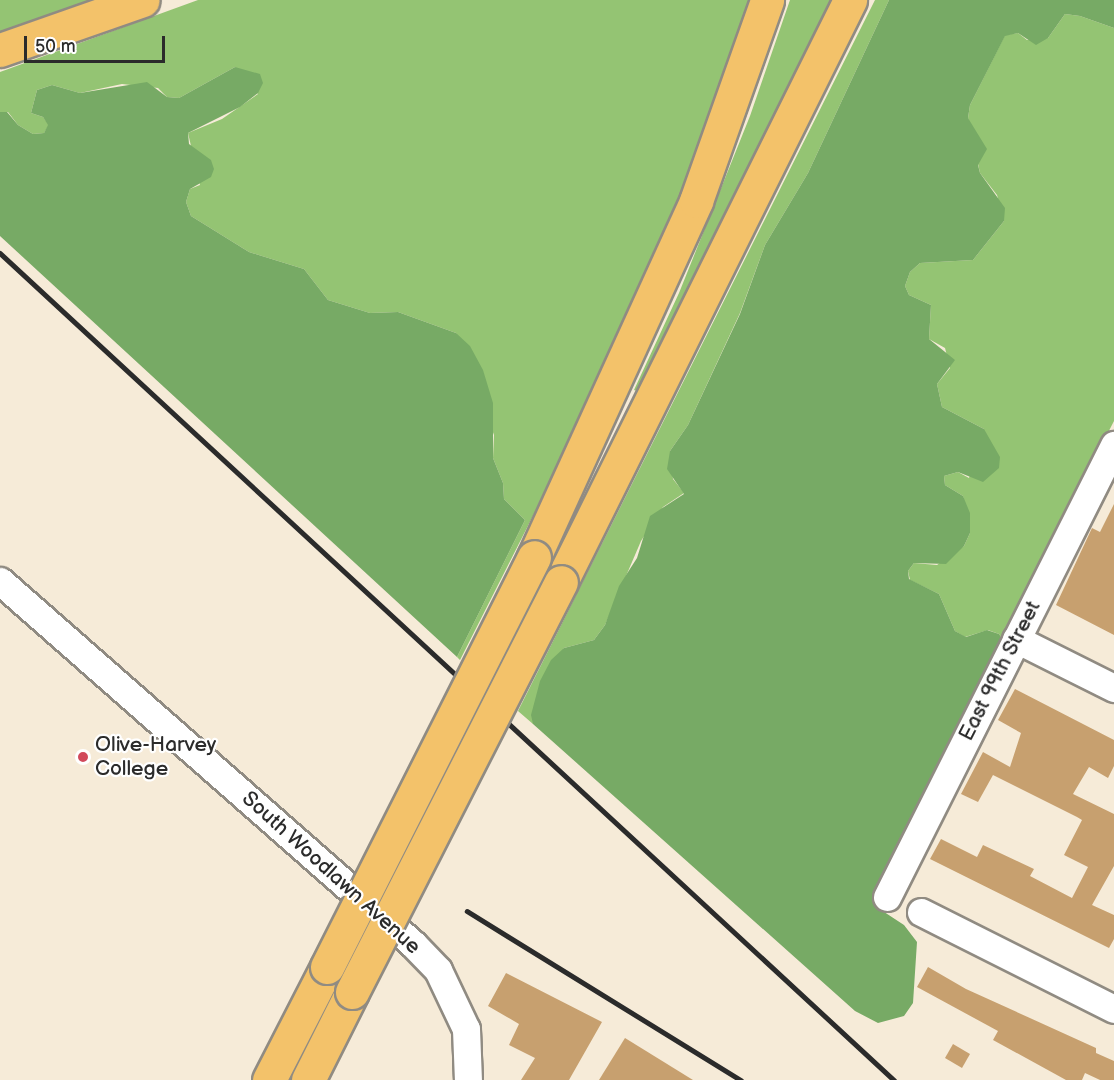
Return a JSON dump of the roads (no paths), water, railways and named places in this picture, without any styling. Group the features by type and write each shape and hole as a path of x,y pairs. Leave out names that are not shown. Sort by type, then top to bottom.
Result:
{"highway":[{"path":"0,50 143,0"},
{"path":"269,1080 534,557 696,201 767,0"},
{"path":"308,1080 561,582 850,0"}],"street":[{"name":"East 99th Street","path":"887,897 1114,445"},
{"name":"South Woodlawn Avenue","path":"0,581 430,962 453,998 466,1029 468,1080"},
{"path":"1016,639 1114,688"},
{"path":"921,912 1114,1009"}],"railway":[{"path":"0,253 894,1080"},
{"path":"467,911 741,1080"}],"place":[{"name":"Olive-Harvey College","path":"83,757"}]}
